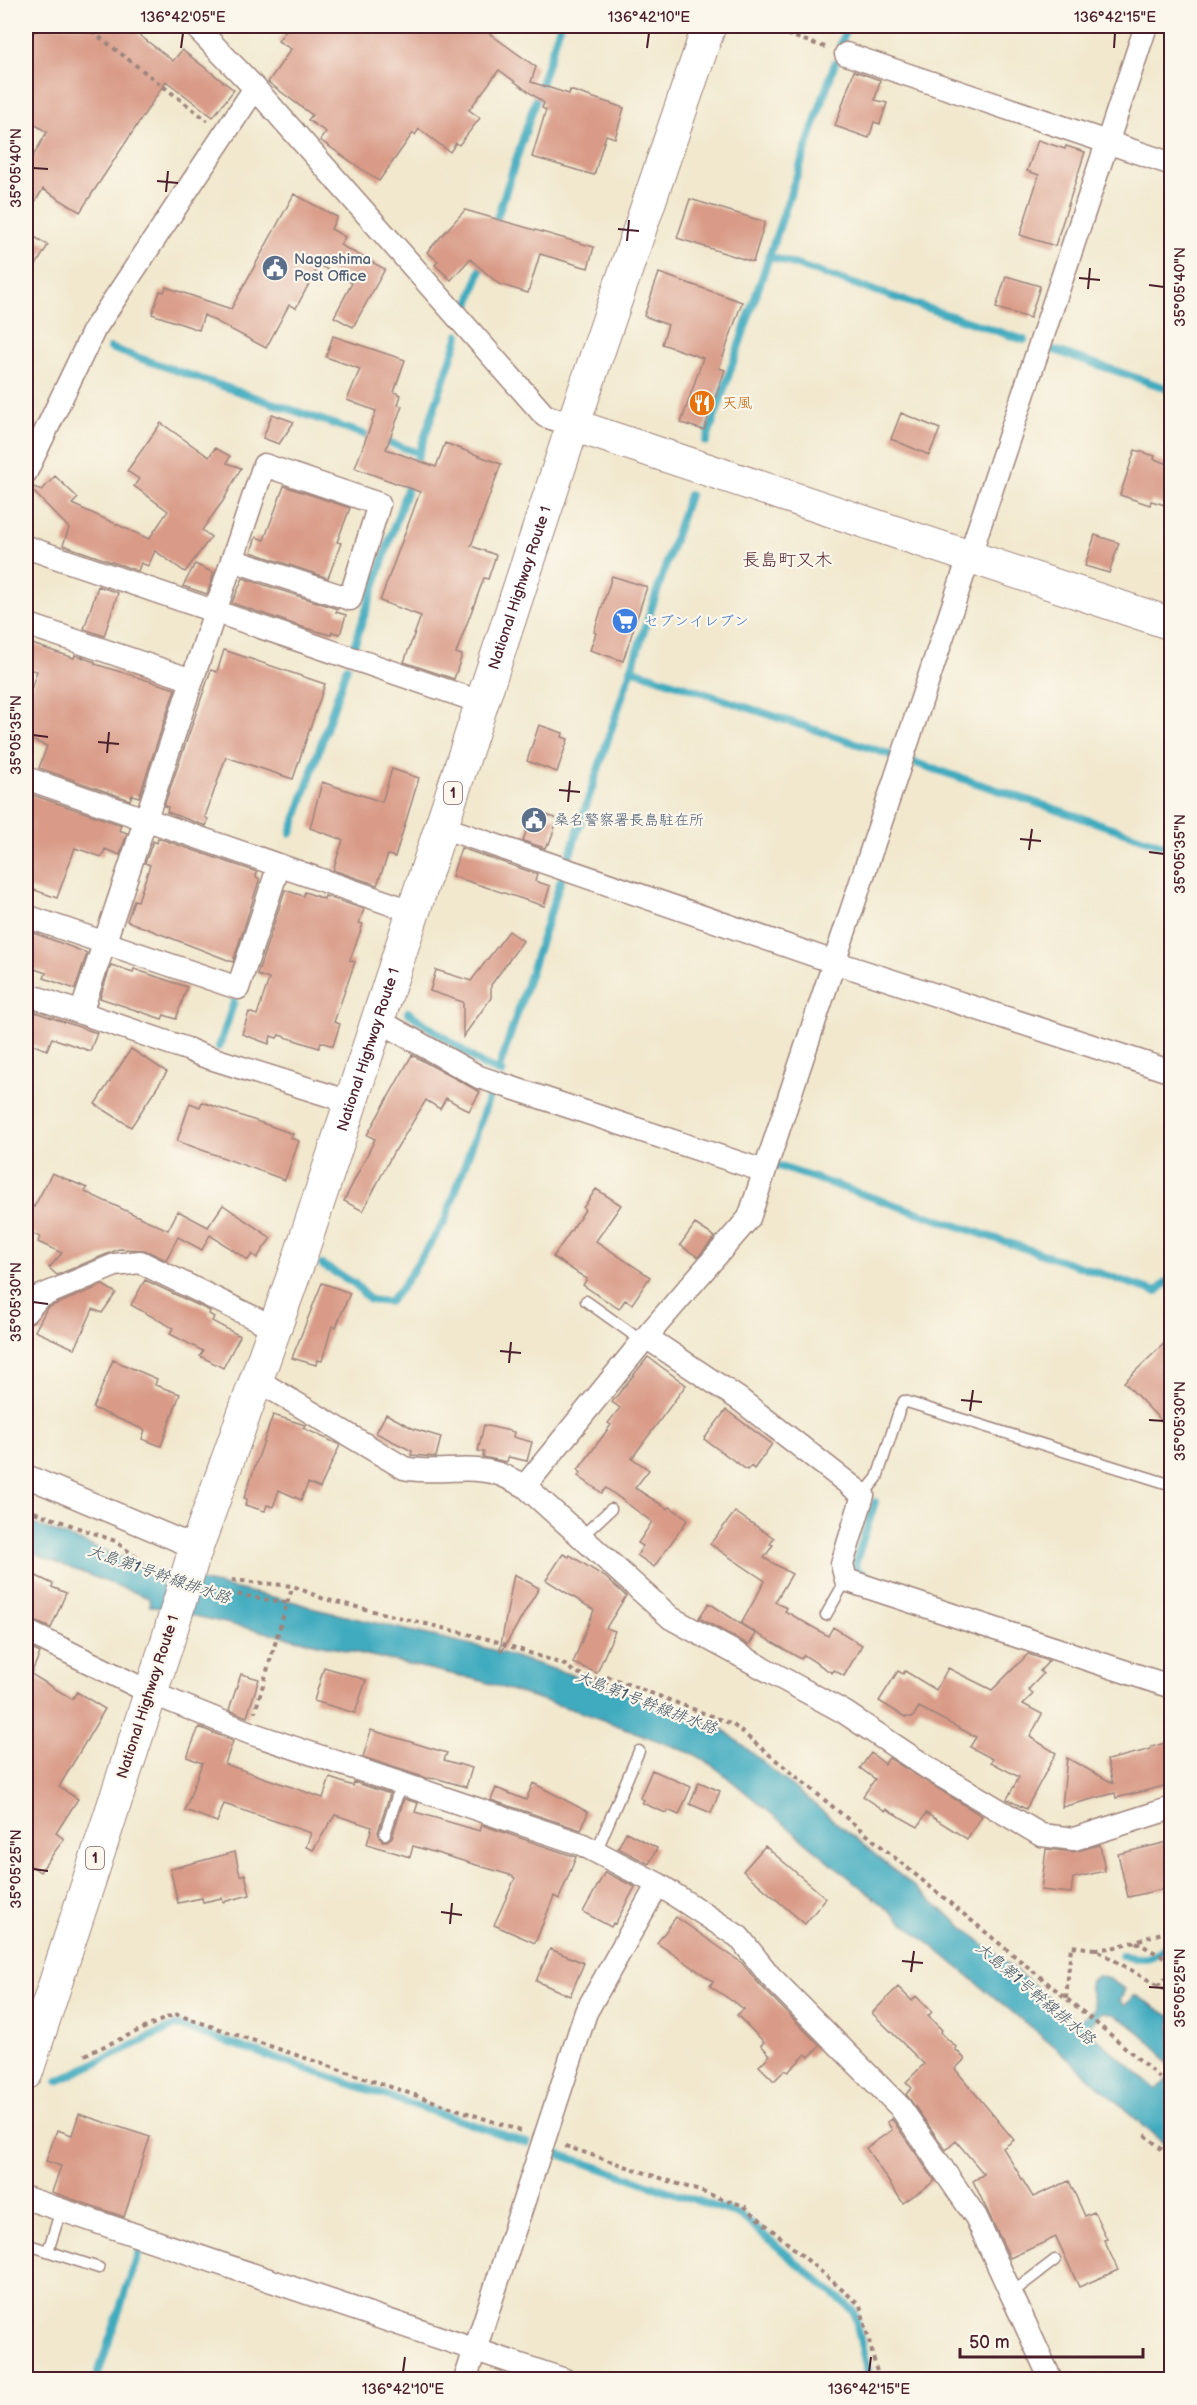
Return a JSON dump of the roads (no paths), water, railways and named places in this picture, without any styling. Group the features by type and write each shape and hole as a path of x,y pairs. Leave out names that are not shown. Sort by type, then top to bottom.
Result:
{"highway":[{"name":"National Highway Route 1","path":"26,2073 194,1554 275,1328 573,425 709,26"}],"street":[{"path":"195,26 255,88 545,416 1172,624"},
{"path":"525,1486 644,1339 749,1218 1146,26"},
{"path":"846,54 1172,164"},
{"path":"26,472 94,330 255,88"},
{"path":"81,1013 105,944 145,819 192,680 215,610 264,465 379,504 350,599 232,560"},
{"path":"26,547 483,703"},
{"path":"26,624 192,680"},
{"path":"26,777 414,912"},
{"path":"442,827 834,962 1172,1072"},
{"path":"26,916 238,988 279,865"},
{"path":"26,994 201,1055 350,1102"},
{"path":"378,1020 479,1077 764,1171"},
{"path":"27,1305 39,1297 116,1265 140,1262 275,1328"},
{"path":"644,1339 740,1399 863,1495 842,1564 846,1580 1172,1687"},
{"path":"257,1380 404,1468 419,1472 477,1470 499,1474 525,1486 672,1618 844,1712 928,1768 1041,1835 1074,1839 1172,1808"},
{"path":"26,1476 194,1554"},
{"path":"26,1631 149,1692 249,1733 580,1844 658,1884 739,1937 770,1976 900,2107 976,2217 1051,2379"},
{"path":"465,2379 586,2012 658,1884"},
{"path":"26,2198 565,2379"}],"lane":[{"path":"586,1301 644,1339"},
{"path":"863,1495 876,1478 904,1401 1172,1485"},
{"path":"581,1537 611,1509"},
{"path":"826,1615 846,1580"},
{"path":"596,1852 639,1750"},
{"path":"385,1834 401,1784"},
{"path":"48,2251 62,2210"},
{"path":"26,2244 99,2268"},
{"path":"1012,2292 1055,2260"}],"water":[{"name":"大島第1号幹線排水路","path":"26,1521 164,1573 489,1649 633,1694 724,1730 1078,2022 1094,2009 1090,1981 1098,1976 1109,1979 1125,1989 1120,2001 1125,2006 1133,1996 1137,1996 1171,2017 1171,2150 1057,2049 716,1768 696,1755 587,1714 478,1680 150,1606 149,1598 26,1551","holes":["1102,2013 1114,2014 1122,2019 1159,2051 1169,2069 1169,2076 1157,2090 1090,2032 1091,2024"]}],"waterway":[{"path":"494,227 560,26"},
{"path":"841,44 847,26"},
{"path":"706,442 835,63"},
{"path":"769,256 1024,340"},
{"path":"468,308 484,259"},
{"path":"352,652 459,335"},
{"path":"110,348 419,453"},
{"path":"1054,350 1172,390"},
{"path":"568,860 689,495"},
{"path":"291,833 347,667"},
{"path":"631,669 894,756"},
{"path":"913,762 1172,848"},
{"path":"498,1072 562,877"},
{"path":"219,1047 234,1002"},
{"path":"408,1012 483,1065 502,1073"},
{"path":"322,1265 354,1283 370,1300 389,1302 402,1287 445,1221 490,1094"},
{"path":"778,1166 1156,1292 1172,1278"},
{"path":"869,1577 857,1570 855,1564 875,1502"},
{"path":"1122,1956 1147,1958 1157,1954 1168,1944 1172,1944"},
{"path":"58,2081 176,2025 527,2143"},
{"path":"552,2152 740,2215 854,2311 869,2380"},
{"path":"96,2380 139,2252"}],"place":[{"name":"Nagashima Post Office","path":"275,268"},
{"name":"天風","path":"702,403"},
{"name":"セブンイレブン","path":"625,621"},
{"name":"桑名警察署長島駐在所","path":"534,820"}],"district":[{"name":"長島町又木","path":"787,560"}]}
